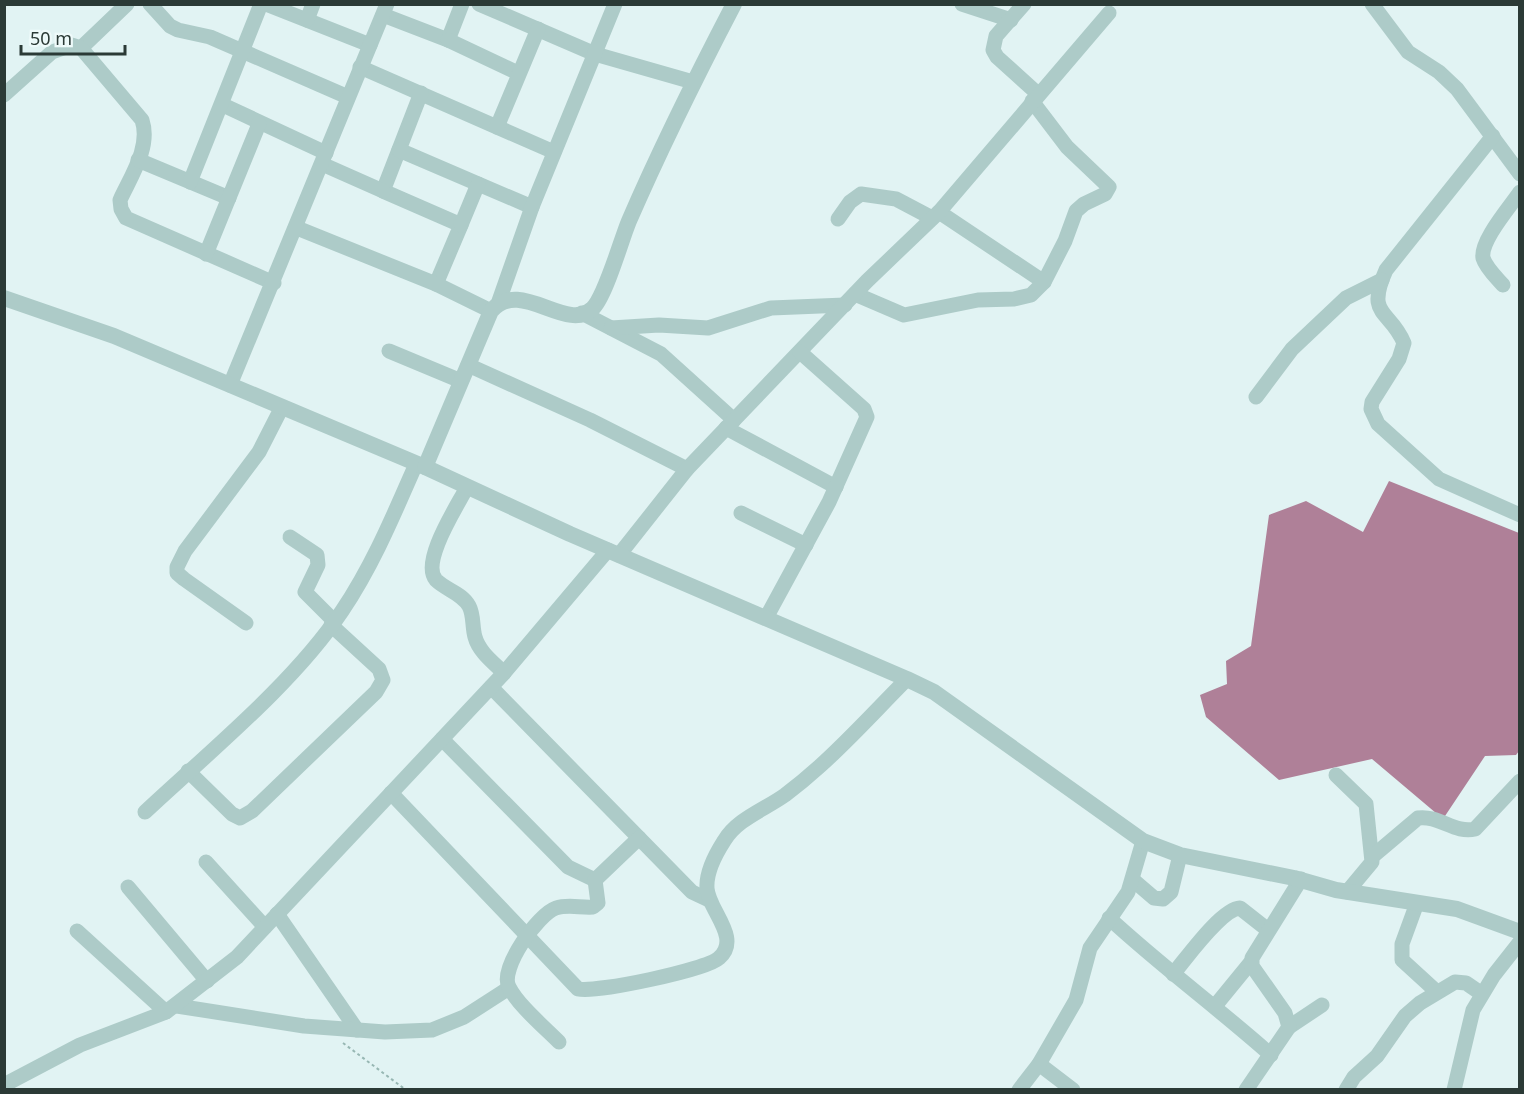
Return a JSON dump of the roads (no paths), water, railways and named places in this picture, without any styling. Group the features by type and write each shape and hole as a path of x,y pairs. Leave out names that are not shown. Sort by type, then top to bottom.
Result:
{"street":[{"path":"81,48 127,4"},
{"path":"150,4 170,26 210,37 348,97"},
{"path":"190,182 223,105 261,4"},
{"path":"266,4 370,45"},
{"path":"307,20 313,4"},
{"path":"448,40 462,4"},
{"path":"479,4 595,54 693,82"},
{"path":"145,812 268,696 333,623 383,537 461,381 495,306 532,207 615,4"},
{"path":"582,314 592,309 600,296 628,222 693,82 735,4"},
{"path":"962,4 985,8 1011,20"},
{"path":"611,328 659,325 708,328 771,308 850,299 895,313 917,314 978,300 1023,298 1031,295 1044,282 1065,241 1076,211 1083,204 1105,194 1109,187 1067,147 1035,97 994,54 993,45 996,36 1024,4"},
{"path":"1372,4 1408,52 1439,72 1457,89 1520,174"},
{"path":"230,385 297,228 360,66 385,10 518,73"},
{"path":"4,1085 80,1045 171,1009 237,957 504,673 687,469 850,299 936,215 1109,13"},
{"path":"497,127 538,29"},
{"path":"4,95 52,52 62,46 72,45 81,48 142,120 146,135 138,160 120,200 121,209 126,218 274,283"},
{"path":"360,66 554,152"},
{"path":"383,191 422,93"},
{"path":"223,105 383,191 461,225"},
{"path":"206,254 259,124"},
{"path":"1493,136 1395,256 1382,280 1379,309 1404,343 1399,359 1372,402 1374,419 1439,479 1520,515"},
{"path":"399,150 532,207"},
{"path":"138,160 229,198"},
{"path":"436,284 478,183"},
{"path":"1503,285 1485,264 1483,251 1488,238 1520,192"},
{"path":"838,219 850,202 861,194 896,199 936,215 1044,282"},
{"path":"297,228 495,306 514,298 569,314 582,314 672,362 730,424 836,488"},
{"path":"1256,397 1292,349 1346,298 1382,280"},
{"path":"4,298 114,336 282,407 934,692 1143,842 1180,855 1301,879 1347,892 1457,909 1520,932"},
{"path":"389,351 461,381"},
{"path":"766,618 836,488 867,417 864,409 800,352"},
{"path":"468,365 590,420 687,469"},
{"path":"246,623 184,579 177,573 177,567 185,551 259,452 282,407"},
{"path":"467,487 436,547 431,567 434,577 466,602 470,608 479,645 504,673"},
{"path":"741,513 806,545"},
{"path":"188,771 232,814 240,818 252,811 376,692 383,680 379,669 305,592 318,565 317,555 290,537"},
{"path":"391,793 578,989 624,984 703,967 722,957 727,938 709,900 707,877 730,832 784,796 820,765 906,679"},
{"path":"491,687 692,892 709,900"},
{"path":"442,739 568,867 595,880"},
{"path":"1336,776 1363,798 1366,804 1373,856"},
{"path":"1347,892 1368,867 1373,856 1418,818 1433,819 1458,829 1475,829 1520,781"},
{"path":"595,880 639,838"},
{"path":"1019,1089 1039,1064 1076,1000 1090,948 1133,880 1143,842"},
{"path":"1133,880 1154,898 1163,899 1171,892 1180,855"},
{"path":"206,862 265,927"},
{"path":"1215,1006 1251,962 1268,930 1301,879"},
{"path":"559,1042 509,988 507,970 527,935 538,921 555,908 593,907 598,903 595,880"},
{"path":"128,887 207,981"},
{"path":"1417,903 1402,944 1402,960 1437,992"},
{"path":"1173,974 1213,927 1234,908 1240,908 1268,930"},
{"path":"277,915 357,1030"},
{"path":"1109,918 1271,1055"},
{"path":"77,931 171,1009 322,1028 385,1032 432,1030 464,1017 509,988"},
{"path":"1454,1089 1473,1010 1520,942"},
{"path":"1251,962 1285,1012 1289,1027"},
{"path":"1346,1089 1354,1077 1377,1056 1405,1016 1437,992 1461,981 1482,994"},
{"path":"1250,1088 1289,1027 1322,1005"},
{"path":"1039,1064 1073,1089"}]}
